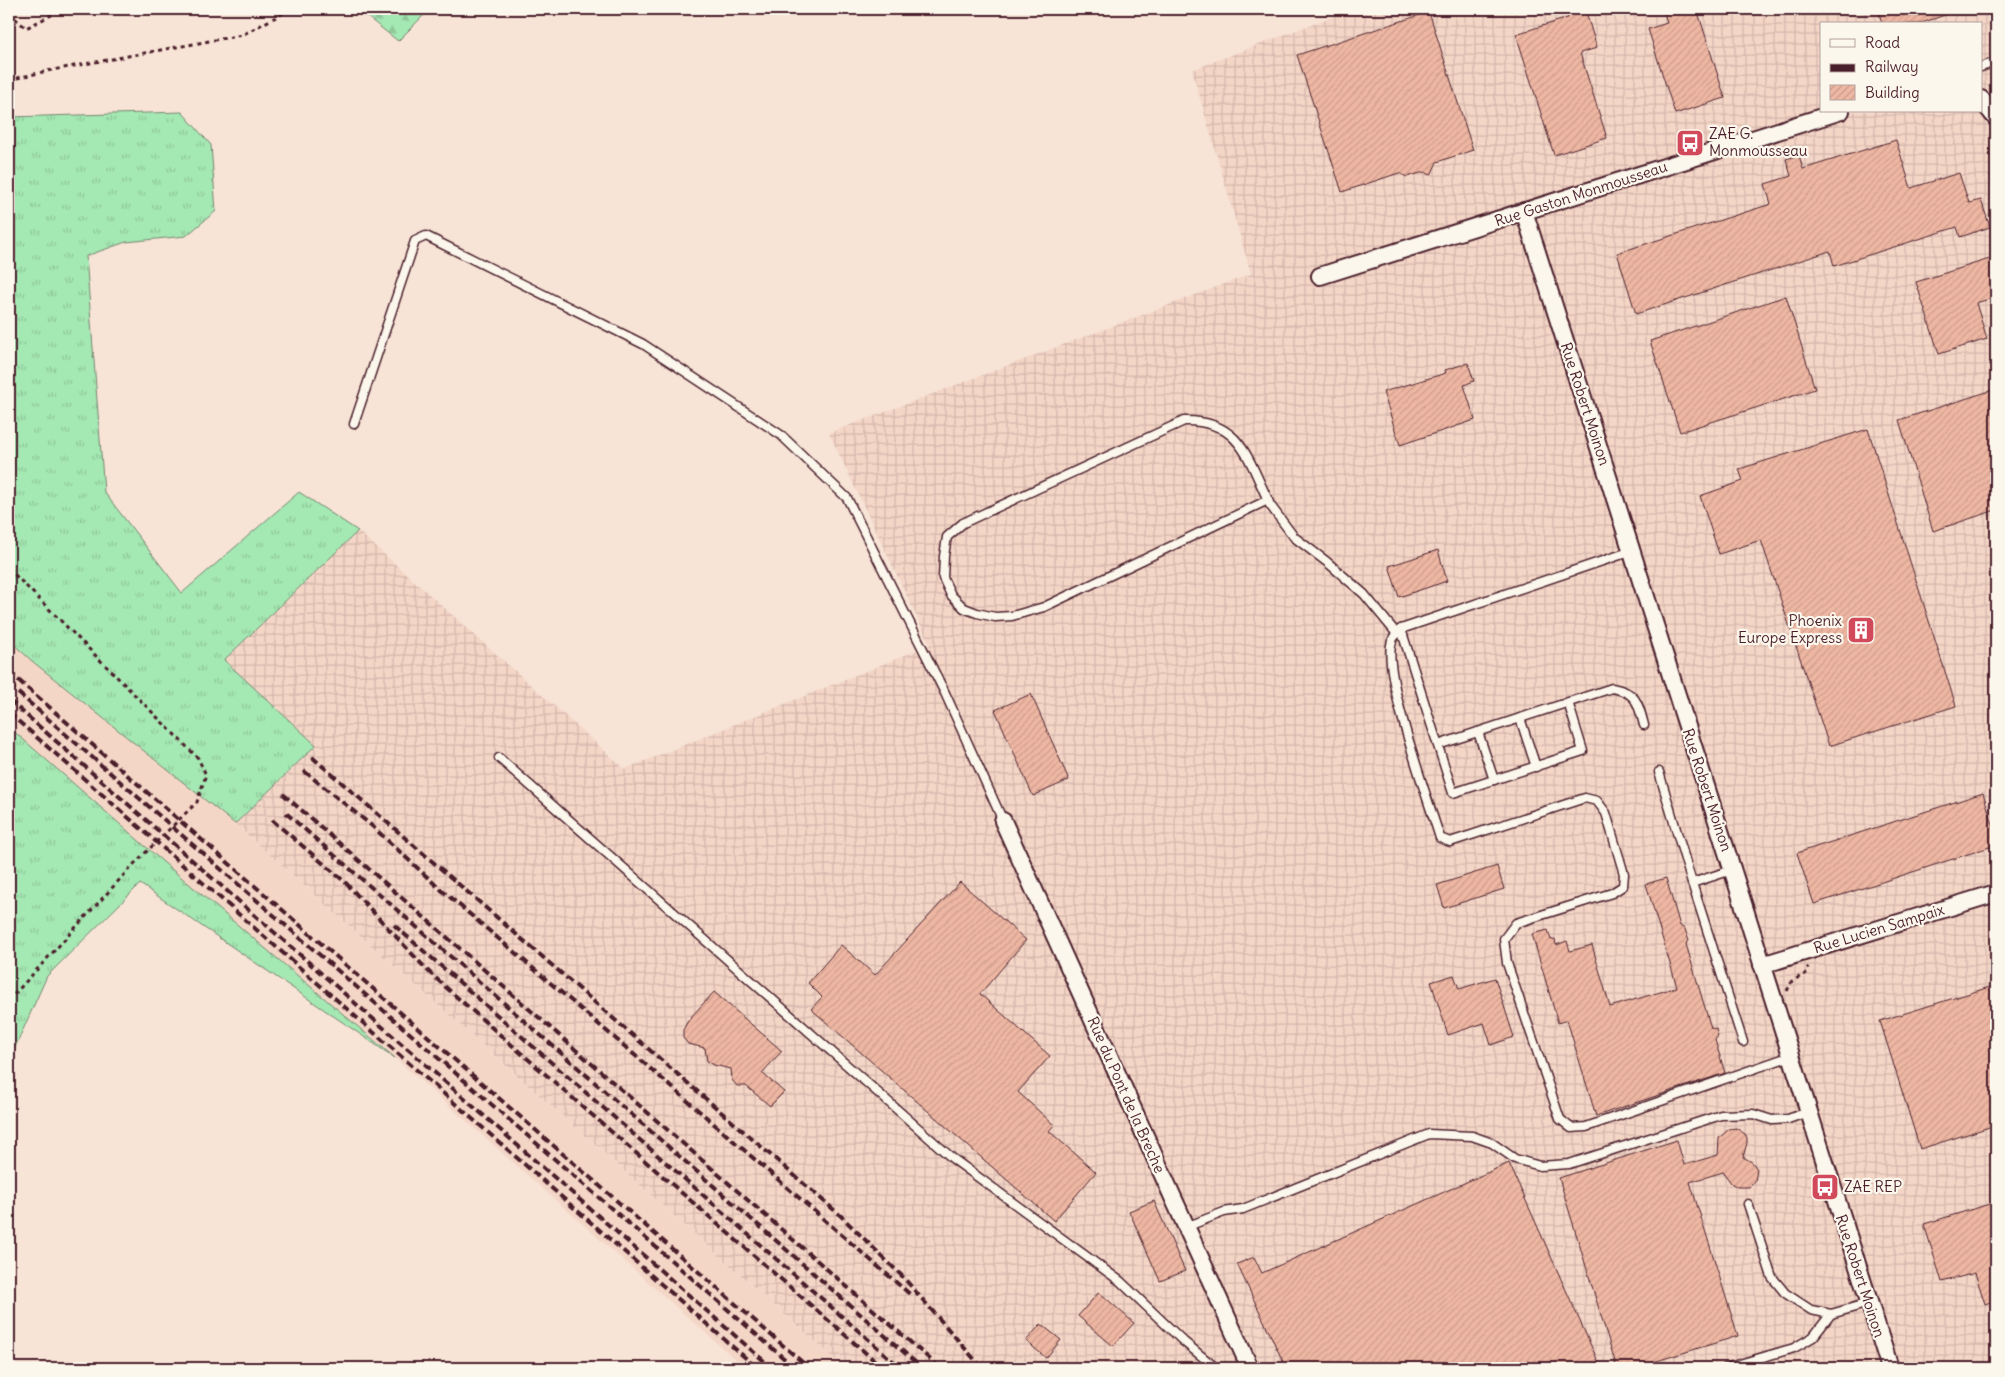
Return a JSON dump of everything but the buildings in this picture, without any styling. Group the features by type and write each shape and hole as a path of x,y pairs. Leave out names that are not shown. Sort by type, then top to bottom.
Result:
{"street":[{"path":"1982,100 1996,118"},
{"name":"Rue Gaston Monmousseau","path":"1320,276 1838,112"},
{"name":"Rue Robert Moinon","path":"1524,212 1890,1368"},
{"name":"Rue du Pont de la Breche","path":"1003,821 1250,1368"},
{"name":"Rue Lucien Sampaix","path":"1762,965 1996,894"}],"lane":[{"path":"1982,67 1996,62"},
{"path":"354,424 415,241 426,236 643,344 781,435 847,498 945,693 1003,821"},
{"path":"1268,500 1044,607 1012,616 995,617 964,608 951,595 943,578 947,537 963,523 1184,421 1201,421 1218,426 1233,435 1245,454 1268,500 1294,537 1364,594 1399,632 1454,793 1584,751 1568,702"},
{"path":"1632,551 1399,632 1392,641 1390,660 1395,691 1440,838 1450,842 1585,798 1597,801 1606,813 1624,874 1622,886 1612,893 1516,924 1504,939 1507,963 1560,1119 1571,1128 1586,1127 1791,1056"},
{"path":"1438,745 1612,688 1624,690 1633,696 1638,703 1644,724"},
{"path":"1520,718 1536,767"},
{"path":"1478,732 1494,780"},
{"path":"499,758 952,1158 1120,1281 1183,1341 1216,1368"},
{"path":"1659,772 1743,1042"},
{"path":"1692,883 1732,870"},
{"path":"1186,1227 1224,1212 1243,1208 1429,1134 1472,1136 1492,1143 1515,1159 1540,1166 1569,1164 1721,1114 1753,1114 1772,1120 1788,1119 1808,1112"},
{"path":"1748,1204 1772,1277 1785,1293 1811,1310 1831,1314 1869,1303"},
{"path":"1726,1368 1794,1348 1813,1337 1831,1314"}],"path":[{"path":"9,13 26,28 64,9"},
{"path":"9,80 47,71 242,35 291,9"},
{"path":"9,569 198,758 206,775 197,802 134,864 9,1000"}],"shaded area":[{"path":"1352,9 1996,9 1996,1368 845,1368 235,824 316,745 224,660 358,531 625,769 930,645 829,433 1251,274 1192,70"},
{"path":"9,640 32,661 235,824 845,1368 745,1368 395,1058 162,861 9,727"}],"green space":[{"path":"357,9 430,9 398,41"},
{"path":"182,112 211,145 216,211 186,236 126,242 86,256 104,492 182,593 299,492 358,531 224,660 316,745 235,824 32,661 9,640 9,117"},
{"path":"9,727 162,861 395,1058 140,884 47,976 9,1061"}],"railway":[{"path":"9,672 809,1368"},
{"path":"9,685 795,1368"},
{"path":"9,700 772,1368"},
{"path":"9,713 757,1368"},
{"path":"312,757 841,1216 903,1277 982,1368"},
{"path":"304,771 372,826 438,887 912,1296"},
{"path":"283,794 940,1368"},
{"path":"286,813 922,1368"},
{"path":"272,820 345,882 429,972 459,999 883,1368"},
{"path":"394,925 901,1368"}],"place":[{"name":"ZAE G. Monmousseau","path":"1690,143"},
{"name":"Phoenix Europe Express","path":"1861,630"},
{"name":"ZAE REP","path":"1825,1187"}]}
